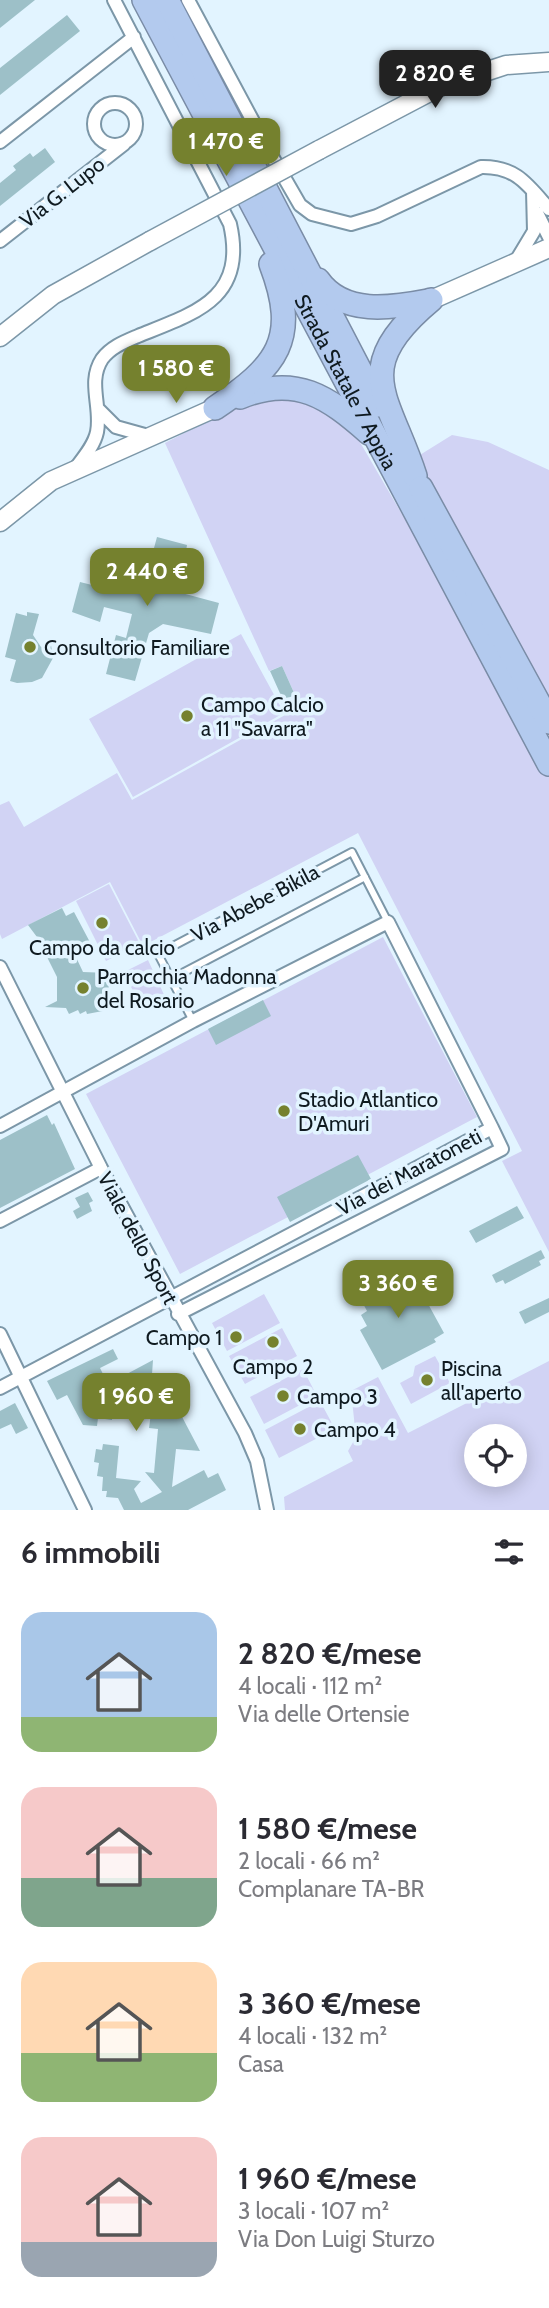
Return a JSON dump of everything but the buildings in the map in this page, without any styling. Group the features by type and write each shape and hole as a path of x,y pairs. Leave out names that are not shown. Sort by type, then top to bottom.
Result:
{"highway":[{"name":"Strada Statale 7 Appia","path":"144,0 549,764"},
{"name":"Strada Statale 7 Appia","path":"166,0 415,476 549,722"},
{"path":"215,408 266,369 278,351 282,329 281,289 253,207"},
{"path":"286,229 323,287 342,301 367,307 396,307 431,300"},
{"path":"415,476 407,451 387,411 381,373 395,335 431,300"},
{"path":"215,408 272,388 315,393 336,404 381,444"}],"street":[{"path":"114,0 230,224 234,259 228,281 205,308 117,345 104,357 94,380 98,409 104,424 117,437 116,453"},
{"path":"188,0 300,205 312,214 351,224 377,216 481,167 508,170 521,176 545,210 549,237"},
{"path":"0,142 134,37"},
{"path":"0,337 53,295 439,87 506,65 549,62"},
{"name":"Via G. Lupo","path":"0,241 124,144"},
{"path":"514,264 545,210"},
{"path":"431,300 549,248"},
{"path":"0,522 7,512 51,481 215,408"},
{"path":"104,424 152,437"},
{"path":"75,469 104,424"},
{"path":"0,1126 193,1021 388,922"},
{"name":"Via Abebe Bikila","path":"388,922 492,1128"},
{"name":"Viale dello Sport","path":"2,975 178,1314 245,1433 257,1461 267,1510"},
{"name":"Via dei Maratoneti","path":"0,1388 492,1128 502,1149 178,1314"},
{"path":"0,1222 101,1168"},
{"path":"381,1187 391,1206"},
{"path":"292,1234 301,1252"},
{"path":"0,1334 85,1510"}],"lane":[{"name":"Via Abebe Bikila","path":"193,1021 158,954 352,852 388,922"},
{"name":"Via Abebe Bikila","path":"171,979 365,877"}],"shaded area":[{"path":"258,395 309,395 347,420 479,646 549,777 549,1252 502,1161 522,1151 358,833 143,946 110,882 2,939 0,934 0,805 9,801 24,827 117,773 132,800 287,714 281,703 296,697 282,666 269,671 165,443"},
{"path":"452,435 488,442 549,470 549,707 415,458"},
{"name":"Campo Calcio a 11 \"Savarra\"","path":"241,634 284,713 133,797 89,719"},
{"path":"109,884 140,944 106,961 76,901"},
{"name":"Stadio Atlantico D'Amuri","path":"383,937 477,1117 180,1274 86,1094"},
{"path":"148,960 166,999 142,1010 124,972"},
{"name":"Campo 1","path":"264,1294 280,1323 227,1351 212,1323"},
{"name":"Campo 2","path":"282,1328 297,1356 245,1384 229,1356"},
{"name":"Piscina all'aperto","path":"435,1356 450,1383 411,1404 400,1383 413,1376 415,1366"},
{"path":"549,1361 549,1510 285,1510 284,1497 353,1461 348,1451 356,1437 351,1391 378,1377 408,1433"},
{"name":"Campo 3","path":"303,1369 317,1396 264,1424 250,1397"},
{"name":"Campo 4","path":"320,1401 335,1429 279,1458 265,1430"}],"place":[{"name":"Consultorio Familiare","path":"30,647"},
{"name":"Campo Calcio a 11 \"Savarra\"","path":"187,716"},
{"name":"Campo da calcio","path":"102,923"},
{"name":"Parrocchia Madonna del Rosario","path":"83,988"},
{"name":"Stadio Atlantico D'Amuri","path":"284,1111"},
{"name":"Campo 1","path":"236,1337"},
{"name":"Campo 2","path":"273,1342"},
{"name":"Piscina all'aperto","path":"427,1380"},
{"name":"Campo 3","path":"283,1396"},
{"name":"Campo 4","path":"300,1429"}]}
